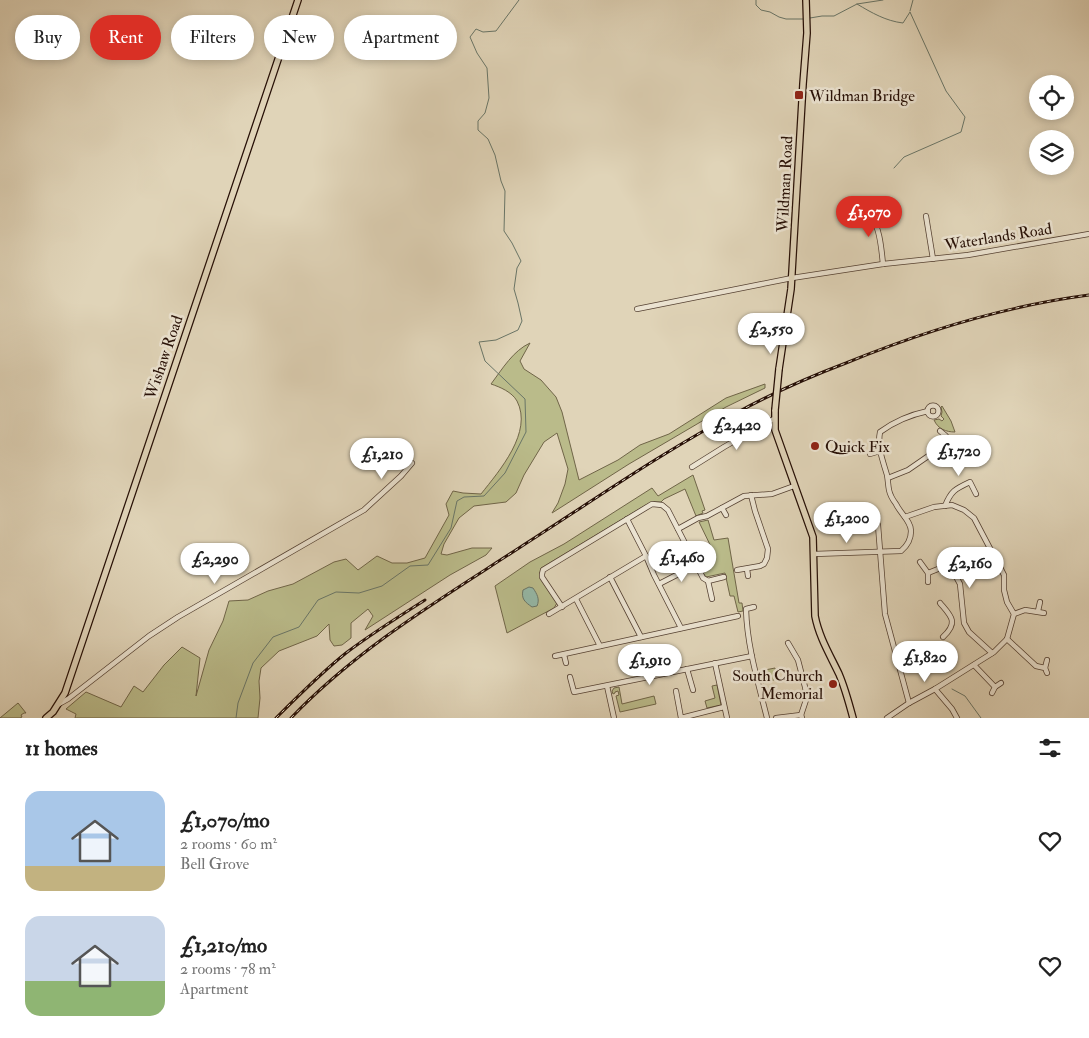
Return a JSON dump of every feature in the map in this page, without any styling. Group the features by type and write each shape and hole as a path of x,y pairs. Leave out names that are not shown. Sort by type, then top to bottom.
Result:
{"main road":[{"name":"Wishaw Road","path":"46,718 53,712 65,693 298,0"},
{"name":"Wildman Road","path":"806,0 807,23 792,278 774,419 775,430 811,530 817,625 822,640 840,676 853,718"}],"street":[{"path":"869,198 871,220"},
{"path":"843,207 845,220 848,222 867,219 875,222 881,243 883,264"},
{"path":"926,216 933,259"},
{"name":"Waterlands Road","path":"637,309 792,278 883,264 968,255 1089,234"},
{"path":"814,554 901,552 906,547 911,530 889,491 888,478 878,439 880,432 894,422 928,411"},
{"path":"692,468 724,447 774,419"},
{"path":"940,431 946,436 953,435"},
{"path":"888,478 908,470 937,450 946,436"},
{"path":"870,454 880,451"},
{"path":"59,704 149,636 178,617 364,510 412,462"},
{"path":"945,506 949,495 956,488 976,480"},
{"path":"970,482 976,494"},
{"path":"678,529 744,496 772,494 794,486"},
{"path":"737,570 764,564 768,554 751,495"},
{"path":"562,607 542,577 543,570 627,518 655,503 666,507 668,510 703,578 708,581 712,599"},
{"path":"886,718 992,653 1007,639 1014,614 1007,602 1004,590 1004,575 974,518 964,510 952,505 934,507 905,518"},
{"path":"722,508 726,515"},
{"path":"627,518 681,628"},
{"path":"847,520 872,518 878,525 886,614 909,703"},
{"path":"549,614 646,556"},
{"path":"920,562 928,573 928,582"},
{"path":"659,584 696,565"},
{"path":"928,573 948,565 952,569 960,584 964,623 969,632 992,653"},
{"path":"747,569 748,576"},
{"path":"610,577 641,637"},
{"path":"708,581 724,577"},
{"path":"576,599 600,646"},
{"path":"745,602 747,631 767,718"},
{"path":"1038,611 1040,602"},
{"path":"940,603 952,618 953,623 949,632 943,637"},
{"path":"746,609 754,607"},
{"path":"1014,614 1026,610 1044,613"},
{"path":"952,618 963,615"},
{"path":"556,656 738,616"},
{"path":"1007,639 1036,666 1046,670 1047,660"},
{"path":"776,718 802,716 807,698 798,660 788,643"},
{"path":"564,654 566,663"},
{"path":"570,677 574,692 752,656"},
{"path":"715,663 727,718"},
{"path":"974,665 994,687"},
{"path":"687,669 693,690"},
{"path":"992,693 994,687 1001,683"},
{"path":"607,686 614,718"},
{"path":"935,689 957,718"},
{"path":"676,691 681,718 724,707"}],"shaded area":[{"path":"530,343 520,361 524,369 541,380 556,397 562,412 579,480 618,460 640,445 669,434 726,398 765,384 765,388 726,407 629,464 552,513 565,484 568,469 557,433 544,442 524,475 516,493 506,502 474,506 459,518 444,544 441,554 447,555 472,548 492,548 486,555 450,575 365,630 373,616 368,609 351,623 351,638 342,645 334,646 330,640 329,624 317,636 279,651 261,668 258,718 75,718 76,714 66,709 86,692 121,707 134,686 143,692 164,665 182,647 200,658 196,696 209,650 223,621 229,601 248,600 268,591 293,584 334,562 346,559 358,570 377,556 392,563 407,563 425,558 449,515 446,504 453,491 481,494 505,462 518,438 521,413 517,401 509,392 491,384 513,355"},
{"path":"942,406 955,432 943,429 934,420 939,419 942,421 944,419 941,416"},
{"path":"693,475 705,510 702,511 703,513 696,516 685,489 661,502 653,502 646,505 541,568 540,575 557,603 554,608 507,633 495,586 530,562 564,544 652,488 658,496"},
{"path":"708,520 714,540 728,538 739,603 742,603 743,611 738,612 734,596 730,596 725,573 706,577 703,573 705,572 701,564 715,555 699,522"},
{"path":"529,587 533,588 537,594 537,606 532,607 523,598 523,590"},
{"path":"775,668 777,679 763,683 760,671"},
{"path":"717,685 721,705 707,708 705,701 715,698 712,686"},
{"path":"619,687 622,704 654,696 656,704 620,712 616,696 619,695 618,691 613,694 612,691 614,688"},
{"path":"18,703 26,713 21,715 22,717 0,718"}],"waterway":[{"path":"236,718 238,703 253,663 273,637 299,627 318,600 336,592 359,593 382,586 410,566 428,565 451,528 457,501 464,497 484,496 505,473 526,432 525,399 485,361 479,342 496,340 518,330 522,321 514,289 517,268 521,261 504,231 505,191 495,155 488,139 478,130 478,121 485,113 489,98 487,68 477,53 470,37 476,29 483,32 496,31 519,0"},
{"path":"756,0 756,5 761,10 786,19 803,19"},
{"path":"810,18 834,16 857,4 883,0"},
{"path":"910,11 913,0"},
{"path":"857,4 885,18 903,23 910,12 946,91 965,117 961,132 904,157 894,168"},
{"path":"952,689 965,696 981,718"}],"railway":[{"path":"291,718 371,647 429,606 654,460 751,405 818,374 935,330 996,313 1089,295"},
{"path":"276,718 346,653 425,600"}],"place":[{"name":"Wildman Bridge","path":"799,95"},
{"name":"Quick Fix","path":"815,446"},
{"name":"South Church Memorial","path":"833,684"}]}
